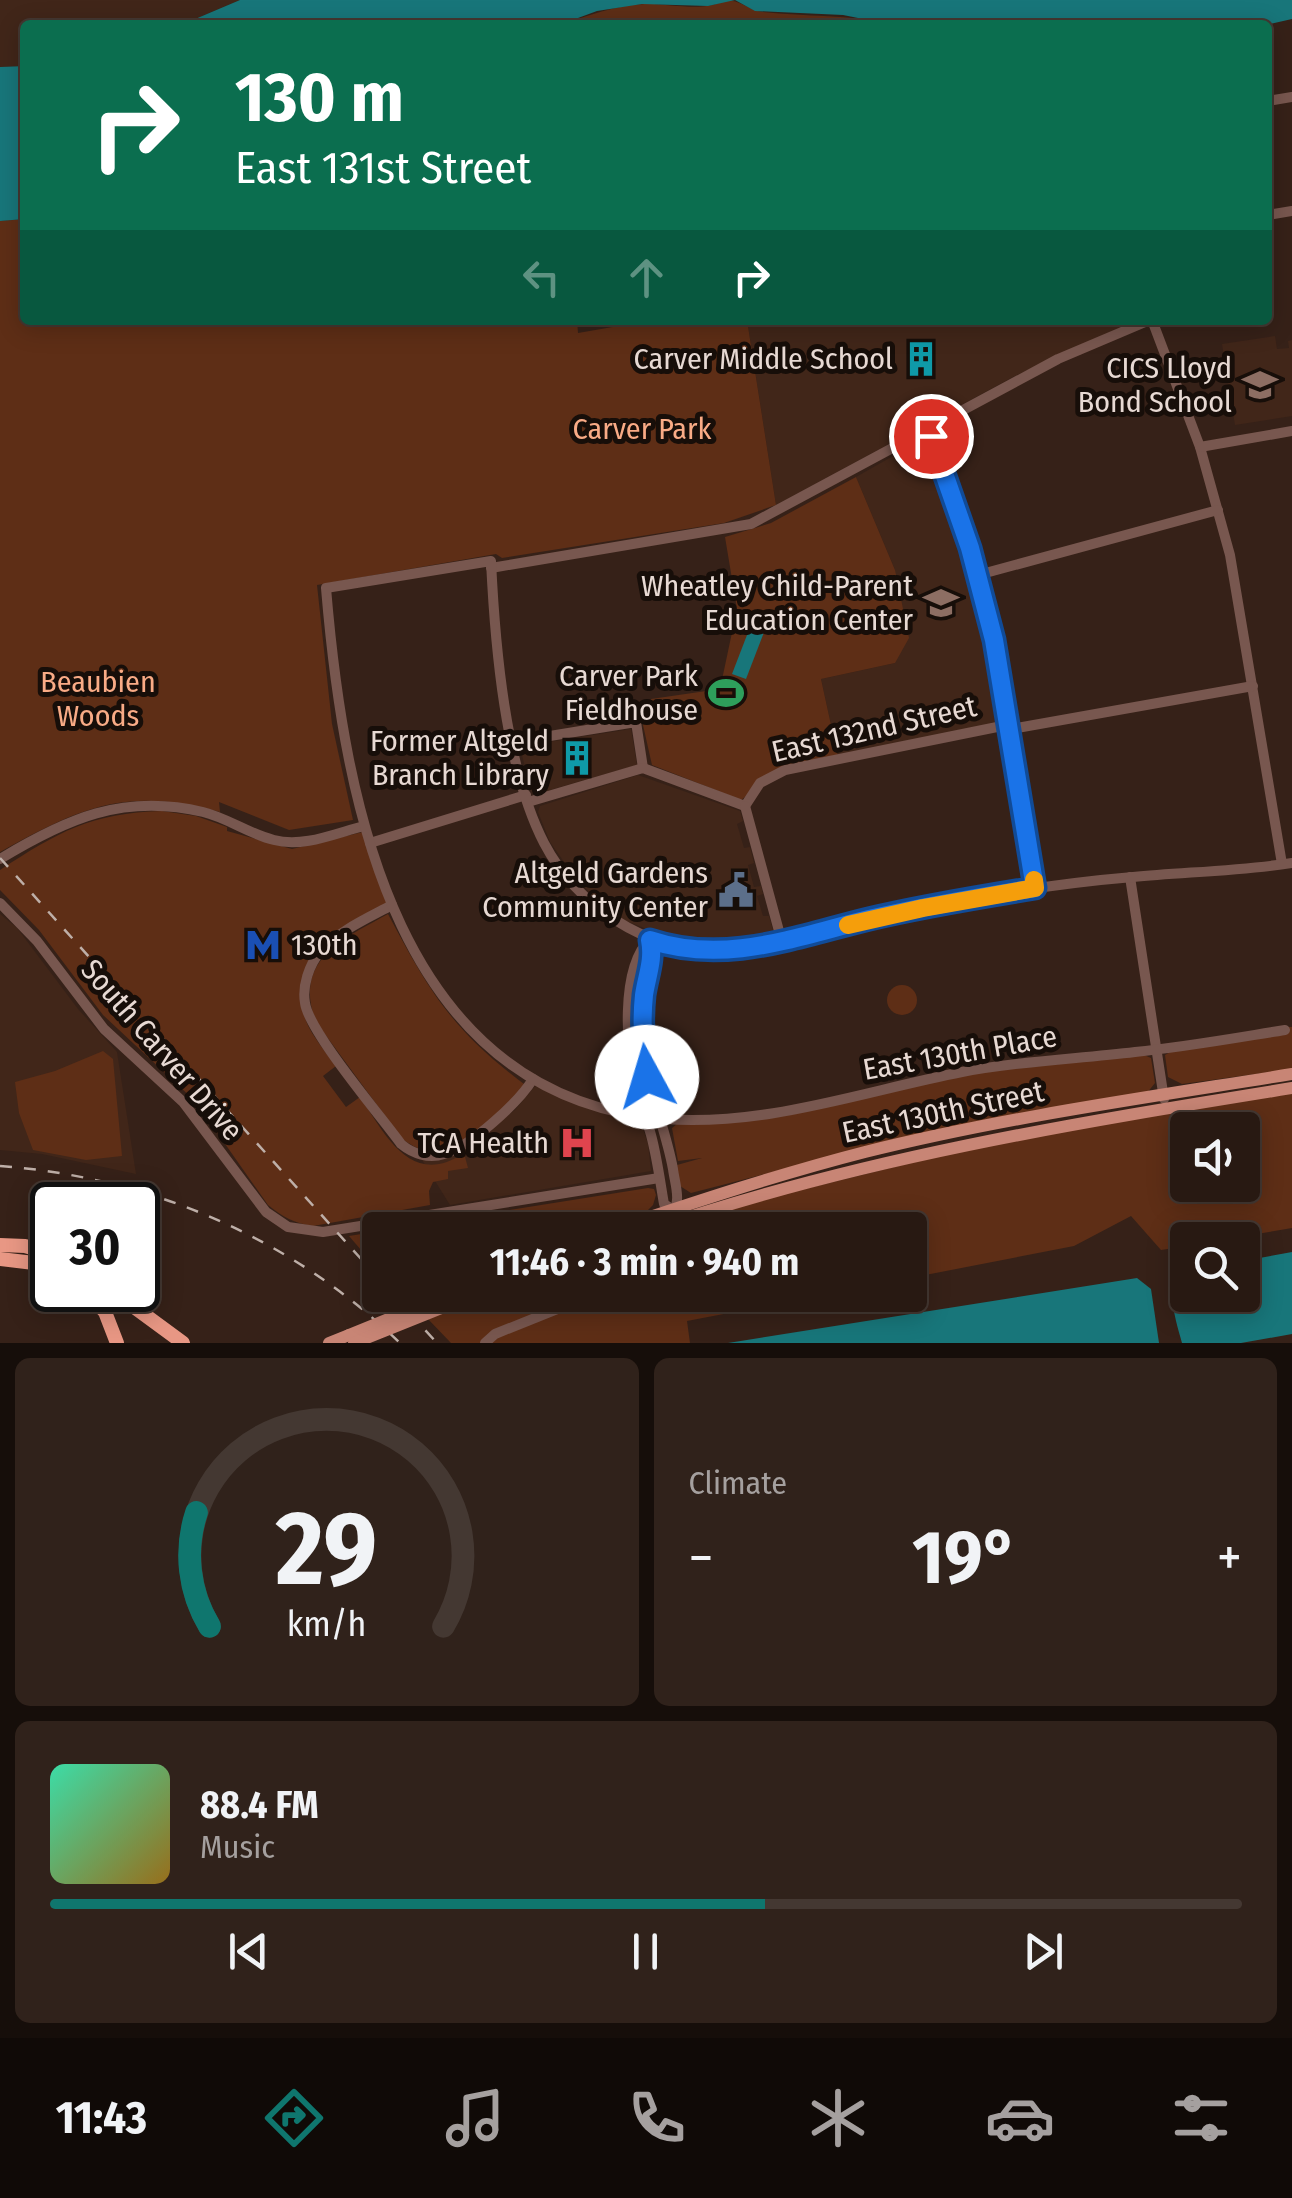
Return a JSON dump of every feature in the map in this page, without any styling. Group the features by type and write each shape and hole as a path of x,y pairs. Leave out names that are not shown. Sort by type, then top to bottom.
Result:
{"highway":[{"path":"0,1244 30,1247"},
{"path":"0,1259 30,1264"},
{"path":"105,1312 117,1343"},
{"path":"140,1312 182,1343"}],"main road":[{"name":"East 130th Street","path":"1164,1102 1292,1074"},
{"name":"East 130th Street","path":"693,1212 775,1176 970,1129 1292,1088"},
{"path":"329,1343 351,1339 415,1312"}],"street":[{"path":"1139,325 1058,359 772,515 733,529 491,565 494,627 513,742 527,799 546,846 573,884 606,912 650,940 715,951 782,942 909,910 1035,888 1287,864 1230,555 1200,446 1153,325"},
{"path":"929,429 978,574 1035,888"},
{"path":"1200,446 1292,431"},
{"path":"978,574 1218,510"},
{"name":"East 130th Place","path":"491,565 326,588 338,705 364,826 392,906 443,1000 490,1048 532,1079 592,1105 644,1116 728,1117 797,1109 995,1066 1156,1050 1285,1030"},
{"name":"East 132nd Street","path":"745,806 760,783 785,770 1008,726 1016,728 1252,686"},
{"path":"513,742 636,722 643,768"},
{"path":"370,843 643,768 745,806 782,942"},
{"path":"0,859 73,819 124,807 168,806 204,812 264,837 288,842 364,826"},
{"path":"1130,877 1164,1102"},
{"name":"South Carver Drive","path":"0,903 37,941 104,1029 183,1102 254,1200 288,1227 323,1232 659,1178"},
{"path":"392,906 327,944 313,962 305,985 306,1007 314,1026 409,1151 430,1156 450,1153 516,1104 532,1079"},
{"path":"650,940 640,949 636,961 628,1014 630,1059 668,1212"},
{"path":"650,940 653,956 642,1030 647,1077 661,1118 677,1201 675,1212"},
{"path":"485,1343 495,1334 550,1312"}],"shaded area":[{"path":"0,0 240,0 193,20 20,20 20,66 0,67"},
{"path":"748,325 1125,325 1013,377 776,505"},
{"name":"CICS Lloyd Bond School","path":"1275,336 1277,349 1289,348 1288,341 1292,340 1292,416 1235,425 1222,344"},
{"name":"Wheatley Child-Parent Education Center","path":"925,438 976,582 1003,722 838,757 821,679 895,663 895,570 856,477"},
{"path":"631,729 637,765 532,793 520,748 523,746"},
{"path":"638,775 740,811 743,821 737,824 744,848 750,847 754,863 748,865 754,887 761,886 763,894 757,896 775,937 739,945 670,938 626,921 607,909 576,879 550,842 538,812 540,806"},
{"path":"0,914 17,928 78,1009 117,1052 136,1174 42,1154 0,1150"},
{"path":"535,1086 584,1107 640,1120 651,1171 450,1205 422,1160 445,1159 457,1153 515,1110"}],"green space":[{"path":"725,0 763,12 869,20 576,20 623,6 716,4"},
{"name":"Carver Park","path":"20,219 20,325 577,325 578,333 624,325 748,325 776,505 724,523 502,558 496,554 317,585 332,724 353,820 289,830 219,802 220,812 187,804 130,801 80,813 0,852 0,221"},
{"path":"856,477 895,570 909,638 895,663 821,679 838,757 784,768 741,800 652,765 643,725 651,699 720,689 737,609 725,537 771,523"},
{"name":"Beaubien Woods","path":"162,811 196,816 227,827 227,831 292,849 363,832 387,904 312,956 304,992 304,1015 336,1066 323,1076 346,1107 360,1097 390,1140 414,1161 429,1165 464,1153 468,1168 448,1171 448,1179 433,1182 430,1205 362,1212 362,1217 313,1226 273,1209 195,1101 103,1015 39,930 0,890 0,870 40,845 76,827"},
{"path":"388,914 444,1008 478,1045 524,1084 485,1124 438,1151 419,1149 402,1139 316,1022 310,1001 316,967 326,954"},
{"path":"902,985 913,989 917,1000 913,1011 902,1015 891,1011 887,1000 891,989"},
{"path":"1289,1027 1292,1069 1182,1084 1168,1077 1165,1055 1172,1051 1289,1033"},
{"path":"103,1051 113,1059 122,1156 86,1160 33,1150 19,1113 15,1082"},
{"path":"1144,1055 1151,1058 1155,1083 1147,1093 914,1136 691,1193 680,1186 677,1165 702,1158 678,1161 672,1128 678,1123 983,1072"},
{"path":"1292,1093 1292,1228 1260,1233 1260,1222 1170,1222 1170,1249 1161,1250 1131,1216 1074,1246 927,1275 927,1212 718,1212 992,1143 1170,1113 1170,1202 1260,1202 1260,1112 1178,1112"},
{"path":"648,1188 654,1189 656,1195 646,1212 497,1212"},
{"path":"362,1234 362,1251 349,1236"},
{"path":"446,1312 734,1312 687,1321 690,1343 451,1343 428,1319"}],"water":[{"path":"240,0 735,0 708,6 642,4 597,11 573,20 193,20"},
{"path":"735,0 1292,0 1292,19 1272,24 1272,20 868,20 755,11"},
{"path":"20,66 20,219 0,221 0,67"},
{"path":"752,622 766,627 746,679 732,674"},
{"path":"1292,1252 1292,1334 1241,1343 1182,1343 1175,1312 1260,1312 1260,1258"},
{"path":"1137,1278 1151,1289 1159,1343 728,1343"}],"railway":[{"path":"0,858 362,1260"},
{"path":"0,1166 56,1172 111,1184 216,1219 313,1273 400,1343"},
{"path":"409,1312 437,1343"}],"slow traffic":[{"path":"848,925 1035,888 1034,880"}],"place":[{"name":"Carver Middle School","path":"921,359"},
{"name":"CICS Lloyd Bond School","path":"1260,385"},
{"name":"Wheatley Child-Parent Education Center","path":"941,603"},
{"name":"Carver Park Fieldhouse","path":"726,693"},
{"name":"Former Altgeld Branch Library","path":"577,758"},
{"name":"Altgeld Gardens Community Center","path":"736,890"},
{"name":"130th","path":"263,945"},
{"name":"TCA Health","path":"577,1143"}],"route":[{"path":"647,1077 642,1030 653,956 650,940 715,951 753,948 909,910 1035,888 994,640 970,548 931,436"}]}
